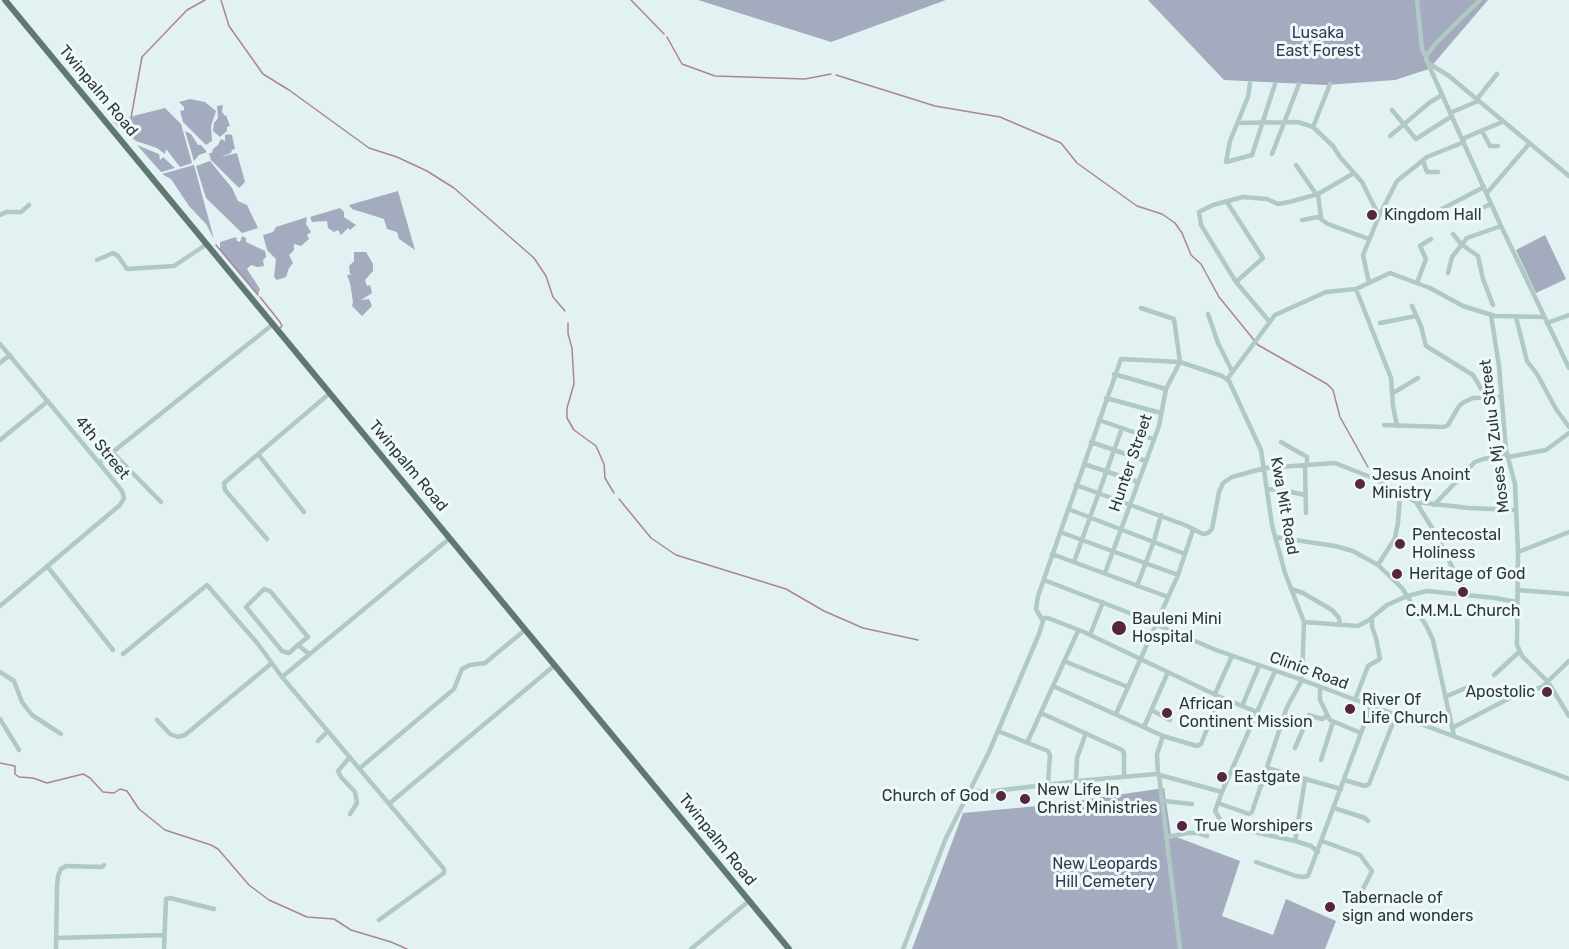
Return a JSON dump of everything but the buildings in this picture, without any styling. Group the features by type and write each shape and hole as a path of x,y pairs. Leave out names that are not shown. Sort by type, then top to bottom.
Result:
{"main road":[{"name":"Twinpalm Road","path":"5,0 789,949"}],"street":[{"path":"1417,0 1422,49 1501,226 1569,368"},
{"path":"1426,57 1442,37 1480,0"},
{"path":"1428,63 1449,76 1569,176"},
{"path":"1392,110 1416,139 1478,100 1497,74"},
{"path":"1250,83 1248,96 1230,141 1226,162 1252,155 1275,84"},
{"path":"1272,154 1299,84"},
{"path":"1313,128 1330,84"},
{"path":"1390,136 1442,95"},
{"path":"1238,123 1298,122 1313,128 1333,146 1362,182 1379,216"},
{"path":"1369,283 1362,257 1397,181 1437,152 1502,122"},
{"path":"1482,131 1490,146 1498,146"},
{"path":"1487,193 1529,144"},
{"path":"1423,161 1426,172 1438,172"},
{"path":"1296,165 1317,194 1321,219"},
{"path":"1269,321 1236,282 1203,228 1200,219 1201,210 1245,197 1267,199 1280,204 1317,194 1354,173"},
{"path":"1442,209 1485,187"},
{"path":"1227,202 1263,258 1236,282"},
{"path":"1464,216 1491,204"},
{"path":"0,215 6,212 21,212 29,205"},
{"path":"1302,220 1316,217 1328,224 1369,239"},
{"path":"1448,273 1452,257 1467,238 1501,226"},
{"path":"1453,234 1461,244 1478,256 1484,282 1493,305"},
{"path":"1417,283 1426,259 1420,246 1431,238"},
{"path":"97,260 113,253 127,269 170,267 180,263 207,244"},
{"path":"903,949 931,874 998,731 1039,634 1042,618 1036,606 1121,359 1180,362 1228,378 1254,340 1278,313 1326,292 1356,288 1389,273 1417,283 1463,306 1491,315 1544,317"},
{"path":"1356,288 1390,373 1397,426"},
{"path":"1412,306 1421,326 1426,346 1473,375 1486,397"},
{"path":"1141,308 1174,319 1180,362"},
{"path":"1208,314 1218,343 1232,372"},
{"name":"Moses Mj Zulu Street","path":"1491,315 1508,456 1515,484 1518,552 1517,645 1519,652"},
{"path":"1547,323 1569,315"},
{"path":"1380,323 1416,316"},
{"path":"1516,317 1527,361 1569,427"},
{"path":"99,463 272,325"},
{"name":"4th Street","path":"0,344 122,491 123,502 0,606"},
{"path":"0,363 10,355"},
{"name":"Hunter Street","path":"1105,573 1159,426 1166,389 1180,362"},
{"path":"1114,374 1166,389"},
{"name":"Kwa Mit Road","path":"1228,378 1259,443 1275,537 1304,622 1302,680"},
{"path":"1393,393 1418,378"},
{"path":"267,539 224,487 224,483 330,393"},
{"path":"1384,425 1444,427 1461,403 1470,399 1502,397"},
{"path":"1106,398 1161,413"},
{"path":"0,440 48,401"},
{"path":"1099,420 1153,439"},
{"path":"1074,562 1122,428"},
{"path":"1434,505 1475,462 1546,450 1569,433"},
{"path":"1091,442 1146,461"},
{"path":"1281,442 1307,457 1306,513"},
{"path":"112,452 161,502"},
{"path":"258,454 304,512"},
{"path":"1084,464 1138,482"},
{"path":"1076,485 1161,515 1203,534 1211,531 1223,483 1232,477 1264,468 1340,464 1416,502 1516,510"},
{"path":"1267,489 1279,489 1305,495"},
{"path":"1378,565 1395,538 1400,495"},
{"path":"1416,502 1437,536 1468,596"},
{"path":"1068,509 1185,554"},
{"path":"1137,586 1161,515"},
{"path":"1116,714 1178,575 1193,530"},
{"path":"1060,532 1178,575"},
{"path":"1518,552 1569,532"},
{"path":"1275,537 1348,549 1366,557 1378,565 1407,596 1433,640 1454,736"},
{"path":"282,677 450,538"},
{"path":"1052,554 1168,597"},
{"path":"46,566 113,650"},
{"name":"Clinic Road","path":"1044,580 1232,656 1569,780"},
{"path":"123,654 207,585 444,869 444,873 379,920"},
{"path":"264,589 270,591 308,637 298,645 286,654 246,607 264,589"},
{"path":"1292,589 1332,610 1340,625"},
{"path":"1517,590 1569,594"},
{"path":"1304,622 1358,626 1387,605 1407,596 1432,591 1517,602"},
{"path":"1090,635 1103,602"},
{"path":"1042,618 1048,618 1090,635 1257,712"},
{"path":"1356,700 1368,666 1380,659 1371,624 1372,618"},
{"path":"360,768 454,689 462,669 470,664 485,663 525,630"},
{"path":"1028,742 1078,631"},
{"path":"298,645 309,654"},
{"path":"1494,675 1519,652 1566,705 1569,716"},
{"path":"1053,686 1163,736 1200,746 1232,656"},
{"path":"1064,661 1128,687"},
{"path":"1452,728 1510,698 1537,690 1569,661"},
{"path":"157,720 170,734 185,735 272,663"},
{"path":"390,803 555,666"},
{"path":"1242,706 1259,666"},
{"path":"1275,671 1215,811 1217,817 1226,825 1239,830 1295,841 1311,846 1318,852"},
{"path":"0,672 14,681 22,702 32,716 61,734"},
{"path":"1144,727 1153,711 1168,672"},
{"path":"1218,803 1251,813 1267,768 1273,742 1287,707 1302,680"},
{"path":"1320,687 1320,700 1327,716 1333,722 1361,733"},
{"path":"1444,697 1468,687"},
{"path":"1256,862 1306,877 1309,874 1371,706"},
{"path":"1153,711 1170,720"},
{"path":"1041,713 1123,751 1124,777"},
{"path":"1344,780 1365,786 1369,784 1396,715"},
{"path":"1295,748 1309,716 1322,719 1327,716"},
{"path":"0,719 19,750"},
{"path":"1321,760 1333,722"},
{"path":"318,741 328,731"},
{"path":"998,731 1045,749 1049,753 1048,784"},
{"path":"1076,781 1077,758 1086,733"},
{"path":"1163,736 1157,754 1180,949"},
{"path":"350,757 338,771 340,777 354,792 357,804 350,814"},
{"path":"1267,768 1341,789"},
{"path":"1232,771 1262,784"},
{"path":"969,790 985,792 1076,781 1159,775 1222,792"},
{"path":"1295,841 1305,780"},
{"path":"1164,801 1192,804"},
{"path":"1334,808 1368,821"},
{"path":"1168,837 1186,833 1207,836"},
{"path":"1322,841 1360,855 1372,871 1360,895 1360,900"},
{"path":"56,949 57,887 61,869 66,866 102,867 104,865"},
{"path":"164,949 166,899 214,909"},
{"path":"692,949 749,901"},
{"path":"56,938 164,935"}],"green space":[{"path":"698,0 946,0 831,42"},
{"name":"Lusaka East Forest","path":"1148,0 1488,0 1429,69 1395,80 1326,85 1224,80"},
{"path":"190,99 205,102 216,111 211,126 212,141 206,145 183,122 180,111 184,110 184,107 179,102"},
{"path":"223,105 222,112 226,115 230,126 220,137 213,131 214,123 218,118 217,106"},
{"path":"165,108 181,124 192,163 180,167 166,149 165,154 157,148 136,141 113,122"},
{"path":"185,131 191,134 198,145 201,145 207,152 199,155 194,161"},
{"path":"225,135 232,135 235,149 221,157 237,153 245,182 239,188 211,160 209,153 212,153 221,139 225,141"},
{"path":"137,145 159,154 160,160 163,157 175,168 161,172"},
{"path":"210,161 232,188 238,201 247,205 258,228 242,233 206,198 196,166"},
{"path":"194,165 214,239 206,224 189,206 171,179 162,174"},
{"path":"398,191 415,250 399,239 397,232 387,229 384,219 352,209 349,205"},
{"path":"340,208 344,212 344,217 356,225 350,230 348,228 341,235 338,230 334,232 328,228 327,221 312,222 310,217"},
{"path":"307,217 306,224 311,232 307,235 309,239 301,246 294,244 294,250 289,255 293,263 286,277 277,280 274,277 276,259 267,250 263,235 273,232 276,227"},
{"path":"1545,235 1566,279 1536,293 1516,250"},
{"path":"242,236 246,238 246,242 265,251 264,266 251,265 247,269 260,289 258,294 220,250 220,242 236,237 240,242"},
{"path":"354,252 366,252 373,264 373,271 365,280 367,286 370,285 372,293 361,300 369,299 372,306 362,316 352,306 347,275 355,274 350,274 349,266 354,261"},
{"name":"New Leopards Hill Cemetery","path":"1164,788 1171,835 1240,861 1222,916 1273,935 1286,899 1336,921 1325,949 912,949 963,813 1049,805"}],"waterway":[{"path":"131,118 142,57 187,10 205,0"},
{"path":"221,0 229,26 263,74 369,148 397,157 427,171 454,188 534,258 546,276 553,297 565,311"},
{"path":"631,0 664,34"},
{"path":"667,37 682,64 715,76 805,79 831,74"},
{"path":"836,75 935,106 1000,117 1061,143 1077,163 1137,206 1162,214 1175,223 1191,255 1201,264 1219,297 1258,345 1327,384 1333,390 1340,417 1368,467"},
{"path":"216,245 258,295"},
{"path":"260,297 280,322 282,326 280,328"},
{"path":"568,323 574,384 567,408 567,418 574,430 596,446 604,464 605,478 614,493"},
{"path":"619,499 651,538 676,555 786,589 824,611 863,628 918,640"},
{"path":"0,763 15,766 15,774 19,777 33,778 47,783 83,774 103,792 114,793 120,789 127,791 139,809 165,830 218,849 249,885 269,900 307,917 334,919 351,930 407,949"}],"place":[{"name":"Kingdom Hall","path":"1372,215"},
{"name":"Jesus Anoint Ministry","path":"1360,484"},
{"name":"Pentecostal Holiness","path":"1400,544"},
{"name":"Heritage of God","path":"1397,574"},
{"name":"C.M.M.L Church","path":"1463,592"},
{"name":"Bauleni Mini Hospital","path":"1119,628"},
{"name":"Apostolic","path":"1547,692"},
{"name":"River Of Life Church","path":"1350,709"},
{"name":"African Continent Mission","path":"1167,713"},
{"name":"Eastgate","path":"1222,777"},
{"name":"Church of God","path":"1001,796"},
{"name":"New Life In Christ Ministries","path":"1025,799"},
{"name":"True Worshipers","path":"1182,826"},
{"name":"Tabernacle of sign and wonders","path":"1330,907"}]}
